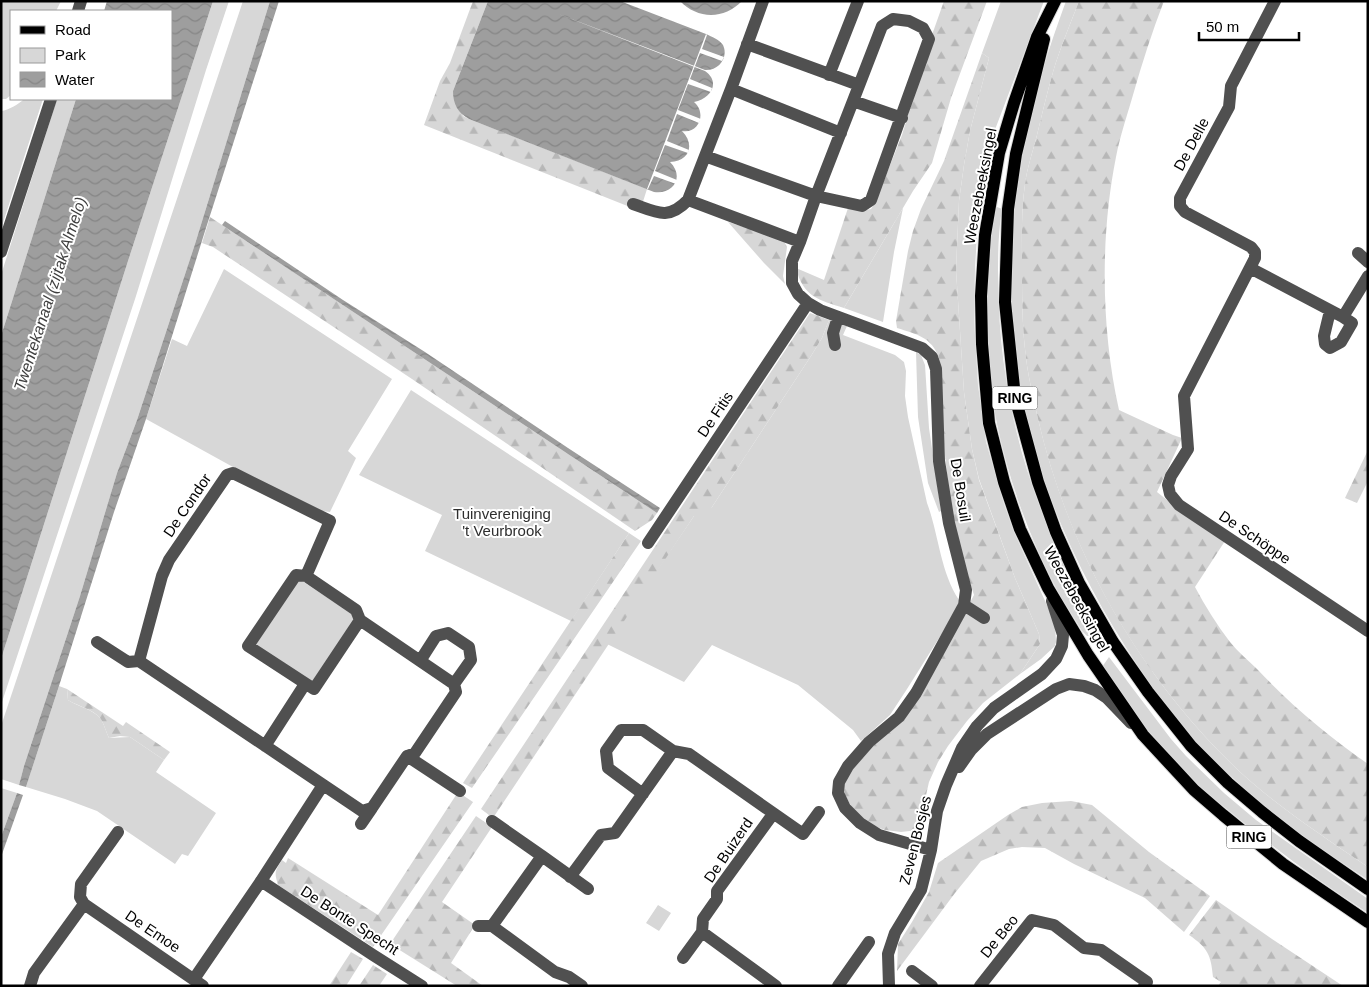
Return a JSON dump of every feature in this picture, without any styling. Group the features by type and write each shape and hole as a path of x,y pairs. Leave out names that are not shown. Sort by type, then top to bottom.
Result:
{"main road":[{"name":"Weezebeeksingel","path":"1054,5 1037,37 999,153 985,235 981,296 982,344 989,424 1004,482 1020,528 1048,588 1088,655 1143,735 1194,790 1223,815 1283,864 1368,922"},
{"name":"Weezebeeksingel","path":"1054,5 1016,154 1008,209 1006,302 1015,397 1041,490 1056,532 1078,582 1113,642 1148,692 1191,746 1228,783 1299,842 1368,889"}],"street":[{"path":"633,204 662,214 680,208 688,200 764,1"},
{"path":"829,75 858,1"},
{"name":"De Delle","path":"1188,448 1184,396 1255,258 1255,252 1251,247 1185,212 1180,206 1180,198 1229,107 1231,86 1275,1"},
{"name":"De Bosuil","path":"705,156 816,196 862,206 872,200 929,40 923,28 909,21 894,19 882,26 816,196 792,261 792,283 798,294 820,310 922,348 932,357 936,368 939,460 949,523 966,590 964,604 916,693 899,717 869,742 848,766 839,782 838,793 845,808 860,823 879,835 931,850"},
{"path":"747,44 859,86"},
{"path":"731,89 841,133"},
{"path":"1,252 51,100"},
{"path":"854,101 902,118"},
{"path":"688,200 800,242"},
{"path":"1250,268 1352,322 1341,342 1330,348 1325,344 1324,336 1330,311"},
{"path":"1343,317 1368,276"},
{"name":"De Fitis","path":"648,543 808,303"},
{"path":"835,345 833,333 838,316"},
{"name":"De Schöppe","path":"1188,448 1171,476 1168,485 1170,494 1179,504 1368,631"},
{"name":"De Condor","path":"139,661 162,576 169,560 227,475 233,473 330,521 306,576"},
{"path":"360,620 314,690 248,646 296,575 306,576 356,610 360,620 454,684 456,692 415,754 407,756 361,824"},
{"name":"Zeven Bosjes","path":"889,986 888,954 895,933 921,890 938,812 946,785 962,748 977,726 994,708 1042,674 1056,659 1062,646 1063,635 1048,588"},
{"path":"964,604 984,618"},
{"path":"420,661 436,636 448,633 469,647 471,660 454,684"},
{"path":"97,642 128,662 139,661 362,811 372,808"},
{"path":"265,746 305,684"},
{"name":"Zeven Bosjes","path":"946,785 971,750 987,734 1056,689 1069,684 1095,690 1107,698 1143,735"},
{"name":"De Buizerd","path":"643,794 608,768 606,751 621,730 643,730 673,751 689,754 803,834 819,812"},
{"path":"570,877 601,835 615,833 673,751"},
{"path":"407,756 460,791"},
{"path":"199,982 261,881 324,785"},
{"name":"De Buizerd","path":"683,958 702,932 703,919 717,899 716,891 773,814"},
{"path":"492,821 588,890"},
{"path":"30,986 34,973 84,904 80,897 81,884 118,832"},
{"path":"492,926 542,856"},
{"name":"De Bonte Specht","path":"261,881 422,986"},
{"name":"De Emoe","path":"84,904 199,982"},
{"name":"De Beo","path":"980,986 1032,920 1054,926 1084,948 1101,950 1147,982 1144,986"},
{"path":"478,926 492,926 555,972 569,976 582,986"},
{"path":"702,932 776,986"},
{"path":"838,986 869,942"},
{"path":"912,971 932,986"}],"green space":[{"path":"1,1 61,1 56,10 10,10 10,96 6,99 1,99"},
{"path":"213,1 229,1 136,296 1,705 1,659"},
{"path":"243,1 270,1 195,244 137,420 117,473 80,596 19,785 1,779 1,726"},
{"path":"473,1 488,1 453,91 463,116 647,189 640,211 424,125"},
{"path":"944,1 987,1 951,98 932,163 913,191 844,308 827,302 813,296 808,291 799,278 796,268 824,280 849,205 866,210 871,209 875,203 902,135"},
{"path":"1001,1 1044,1 996,127 979,201 975,269 974,319 978,385 986,442 1014,532 1055,623 1055,646 1020,674 1040,644 1039,634 1015,578 979,479 972,449 964,392 956,270 959,201 964,165 970,131 989,58 982,53"},
{"path":"1066,1 1079,1 1053,72 1027,172 1022,214 1022,306 1026,358 1030,384 1051,468 1068,517 1089,564 1113,609 1140,653 1170,695 1203,734 1239,771 1301,821 1368,867 1368,880 1307,839 1267,809 1211,758 1177,721 1138,666 1096,596 1060,523 1046,485 1033,446 1023,406 1014,350 1011,284 1014,192 1017,167 1025,133 1049,50"},
{"path":"1079,1 1164,1 1144,59 1120,141 1107,219 1105,251 1106,316 1113,379 1119,410 1182,438 1157,492 1182,512 1225,541 1195,587 1220,629 1236,649 1283,695 1324,731 1368,764 1368,867 1301,821 1239,771 1203,734 1170,695 1140,653 1113,610 1089,564 1068,517 1051,469 1030,384 1026,358 1022,296 1023,204 1027,172 1051,80"},
{"path":"982,53 989,58 970,131 959,201 956,270 964,392 972,449 979,480 1015,578 1039,634 1040,644 1020,674 983,703 948,746 929,782 918,830 901,832 885,830 869,824 855,814 845,795 843,784 847,776 925,687 974,595 960,550 951,503 943,431 939,358 928,341 897,328 896,321 913,231 921,209 944,161"},
{"path":"23,100 43,100 1,229 1,111 14,107"},
{"path":"57,100 76,100 1,336 1,275"},
{"path":"997,207 1002,209 998,254 1001,343 1010,404 1025,464 1035,493 1074,588 1092,619 1094,629 1091,636 1087,636 1082,631 1065,604 1037,549 1007,467 997,424 990,386 987,321 992,211"},
{"path":"903,208 883,322 844,308"},
{"path":"210,217 657,513 652,520 635,531 412,379 213,247 202,243"},
{"path":"728,222 783,239 787,247 783,276 785,284 764,263"},
{"path":"224,269 392,379 348,451 356,458 330,512 322,511 233,467 146,419 172,339 187,346"},
{"path":"810,313 829,320 822,338 811,356 712,507 699,517 694,516 493,818 481,809"},
{"path":"829,320 847,326 843,335 895,355 904,362 908,417 927,503 944,565 959,600 956,611 890,715 861,741 853,730 798,685 712,645 684,682 607,644 694,516 712,507 811,356 822,338"},
{"path":"916,352 921,355 925,365 929,428 941,511 939,512 928,483 918,417"},
{"name":"Tuinvereniging 't Veurbrook","path":"411,390 629,533 571,621 425,551 442,515 359,475"},
{"path":"1368,450 1368,481 1357,503 1345,498"},
{"path":"629,533 641,541 472,788 463,783"},
{"path":"299,579 354,615 355,621 313,684 253,645"},
{"path":"1109,657 1186,756 1224,793 1256,820 1368,899 1368,913 1282,853 1183,771 1150,734 1102,667"},
{"path":"59,686 67,689 68,700 100,718 109,738 130,737 164,760 156,772 216,813 188,856 182,854 175,864 97,811 26,787"},
{"path":"67,689 123,726 126,722 170,752 164,760 130,737 109,738 103,722 97,715 68,700"},
{"path":"1,788 17,793 1,837"},
{"path":"458,792 473,802 373,947 278,885 277,869 282,860 286,863 288,858 378,915"},
{"path":"1071,801 1092,805 1149,852 1210,896 1184,932 1145,898 1045,848 1022,847 1009,849 981,861 897,971 898,944 929,892 938,863 1022,807 1042,803"},
{"path":"476,816 492,827 442,902 475,925 451,963 483,986 457,986 390,944"},
{"path":"1216,900 1343,986 1218,986 1221,982 1213,977 1210,957 1204,948 1189,935"},
{"path":"658,905 671,913 659,931 646,923"},
{"path":"351,952 363,959 346,986 329,986"},
{"path":"373,965 387,974 379,986 359,986"}],"water":[{"name":"Twentekanaal (zijtak Almelo)","path":"107,1 213,1 1,659 1,336 76,100 172,100 172,10 104,10"},
{"path":"270,1 279,1 146,419 114,512 26,787 19,785 80,596 117,473 137,420 195,244"},
{"path":"488,1 620,1 706,34 715,38 723,45 725,55 721,63 710,70 705,70 556,13 705,71 710,75 713,85 712,90 705,97 694,102 700,112 697,126 688,131 682,131 688,141 688,151 682,159 670,162 677,179 671,188 667,191 654,192 469,119 459,111 455,104 453,91"},
{"path":"680,1 742,1 727,12 711,15 694,11"},
{"path":"225,221 660,508 657,513 222,225"},
{"path":"17,793 23,795 1,857 1,837"}],"pier":[{"path":"706,34 702,49 724,57 722,61 700,53 690,79 712,88 711,92 688,84 678,110 701,119 699,123 677,114 667,141 689,150 688,153 665,145 655,171 677,180 676,184 654,176 647,189"}]}
